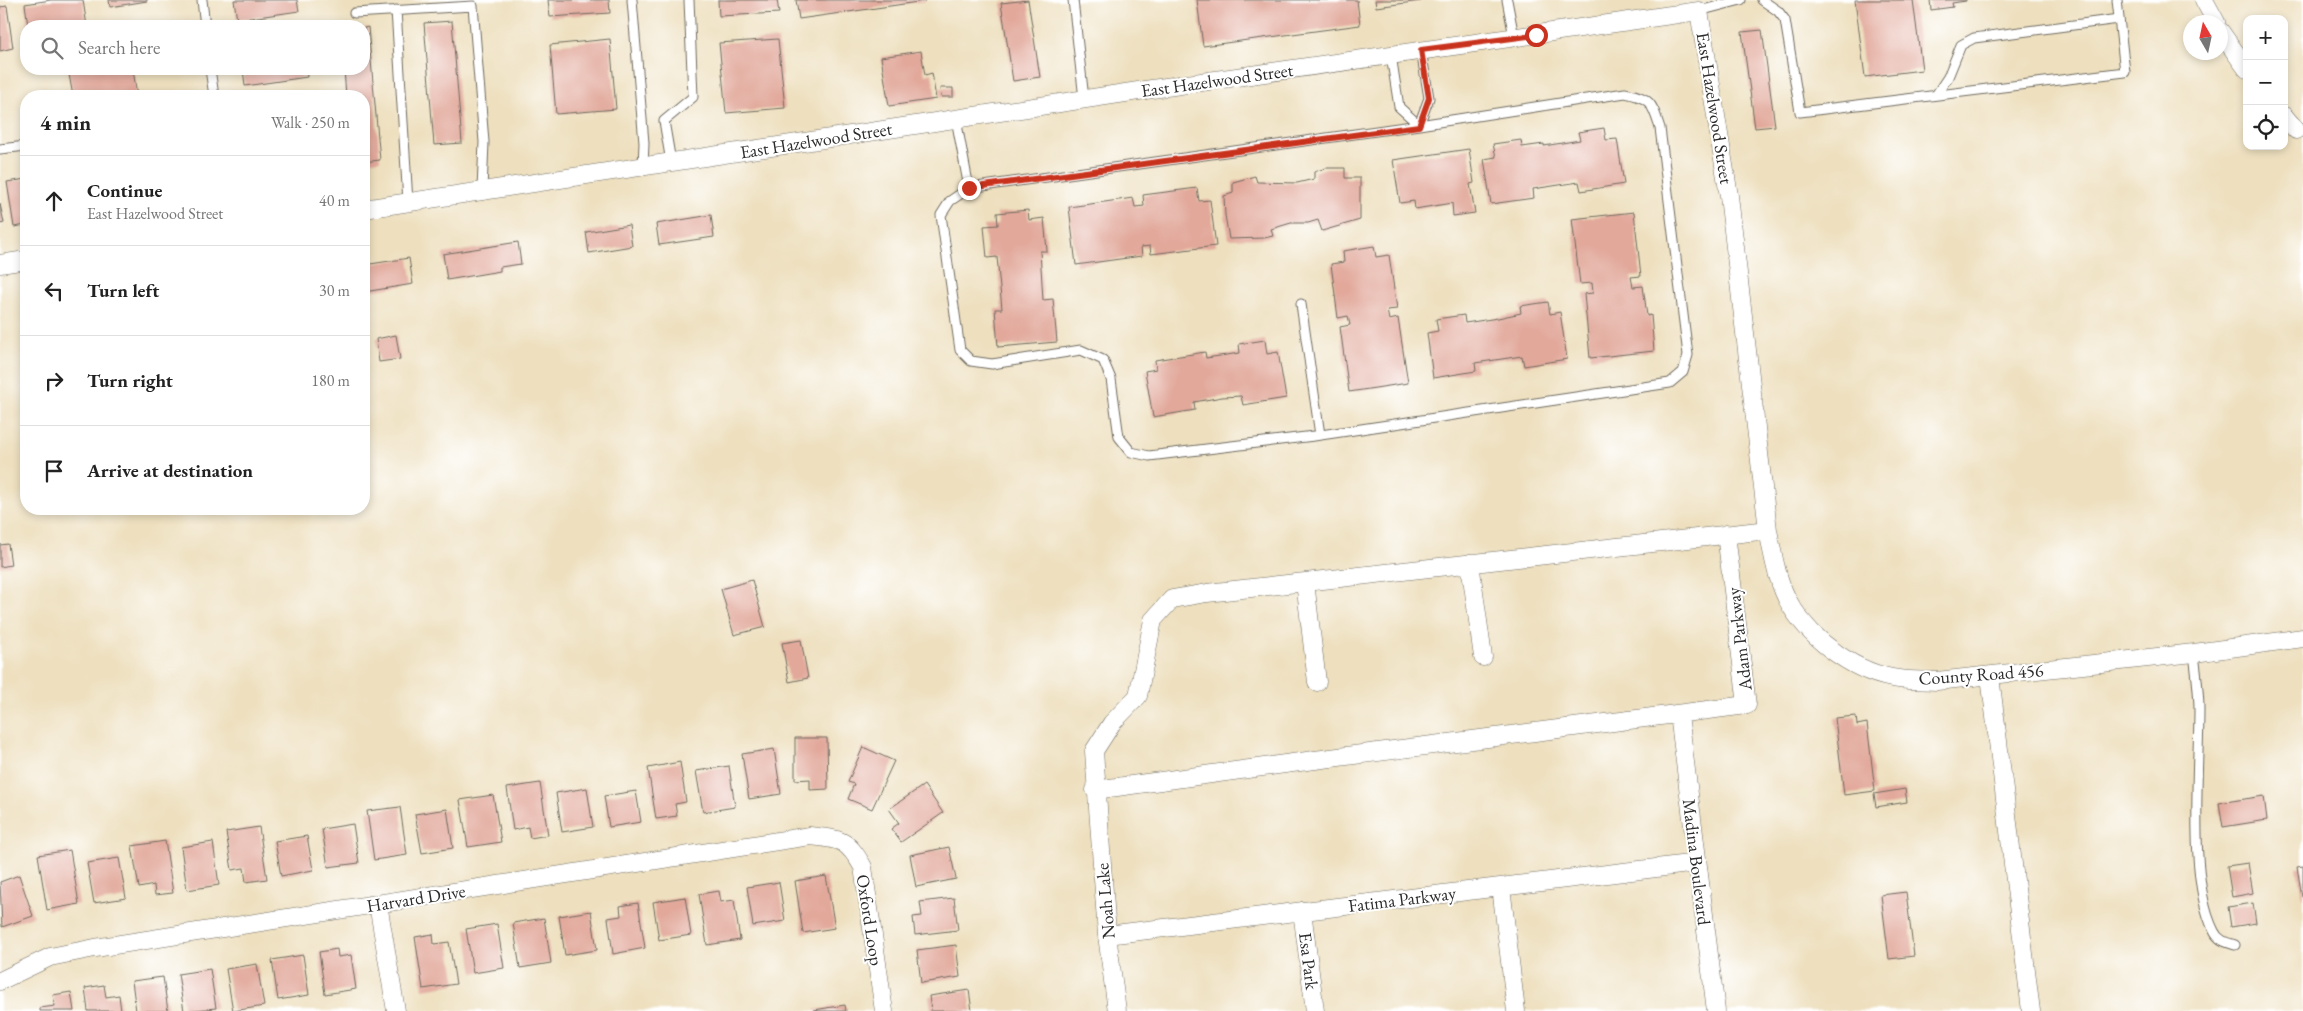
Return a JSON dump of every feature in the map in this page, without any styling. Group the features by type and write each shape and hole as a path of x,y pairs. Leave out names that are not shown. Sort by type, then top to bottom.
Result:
{"street":[{"path":"2204,0 2212,15"},
{"name":"East Hazelwood Street","path":"370,207 1084,99 1698,11 1729,196 1750,383"},
{"path":"2228,42 2243,63"},
{"path":"2288,121 2296,130"},
{"path":"0,264 20,261"},
{"name":"County Road 456","path":"1750,383 1768,530 1778,576 1791,606 1814,635 1840,656 1868,671 1898,679 1937,681 2194,653 2303,638"},
{"name":"Noah Lake","path":"1117,1011 1095,790 1094,751 1112,723 1138,696 1153,620 1172,599 1208,593 1768,530"},
{"name":"Adam Parkway","path":"1679,714 1747,705 1726,534"},
{"path":"1470,563 1483,657"},
{"path":"1305,582 1317,682"},
{"path":"1990,676 2031,1011"},
{"path":"1095,790 1679,714"},
{"name":"Madina Boulevard","path":"1679,714 1716,1011"},
{"name":"Harvard Drive","path":"0,981 50,957 810,836 838,839"},
{"name":"Oxford Loop","path":"838,839 853,849 863,867 884,1011"},
{"name":"Fatima Parkway","path":"1108,935 1698,863"},
{"path":"1501,887 1516,1011"},
{"path":"378,904 396,1011"},
{"name":"Esa Park","path":"1302,911 1315,1011"}],"lane":[{"path":"202,0 204,20"},
{"path":"632,0 644,143 643,166"},
{"path":"671,162 664,122 693,97 689,0"},
{"path":"1072,0 1084,99"},
{"path":"1507,0 1514,37"},
{"path":"1698,11 1741,0"},
{"path":"1762,0 1778,10 1785,20 1800,112 2125,72 2118,0"},
{"path":"354,13 473,6 484,142 482,190"},
{"path":"396,10 408,202"},
{"path":"1936,95 1948,77 1961,46 1974,38 2119,19"},
{"path":"1419,126 1429,98 1421,50"},
{"path":"1392,55 1399,106 1419,126"},
{"path":"211,75 213,90"},
{"path":"1625,93 1642,96 1652,104 1660,128 1688,355 1684,372 1670,382 1320,435 1149,456 1131,452 1119,437 1111,379 1103,360 1081,350 992,364 971,361 960,350 941,215 950,201 969,188 1419,126 1625,93"},
{"path":"956,119 969,188"},
{"path":"0,150 20,147"},
{"path":"1301,304 1320,435"},
{"path":"2194,653 2199,707 2198,826 2201,894 2214,931 2222,941 2235,945"}],"building":[{"path":"51,0 83,0 86,20 27,20 25,4"},
{"path":"109,0 147,0 147,1 110,7"},
{"path":"234,0 297,0 299,11 237,20"},
{"path":"548,0 609,0 610,13 550,17"},
{"path":"718,0 777,0 779,13 719,16"},
{"path":"796,0 925,0 925,1 799,19"},
{"path":"1028,0 1040,77 1013,81 1001,3"},
{"path":"1197,0 1357,0 1360,25 1203,46"},
{"path":"1375,0 1421,0 1421,1 1376,7"},
{"path":"1855,0 1913,0 1922,70 1865,77"},
{"path":"1930,0 1966,1 1952,3 1953,7 1931,10"},
{"path":"7,6 13,48 0,51 0,7"},
{"path":"452,21 462,143 434,145 424,23"},
{"path":"1762,30 1775,126 1755,128 1742,32"},
{"path":"610,39 616,109 556,114 550,45"},
{"path":"778,39 785,108 726,113 719,43"},
{"path":"370,49 380,160 370,161 370,90 346,90 344,75 370,75"},
{"path":"921,51 925,75 932,73 936,99 889,106 881,57"},
{"path":"69,75 134,75 136,90 72,90"},
{"path":"244,75 307,75 307,77 245,86"},
{"path":"940,88 953,88 953,97 941,97"},
{"path":"1604,128 1606,140 1617,139 1624,184 1581,191 1579,182 1533,189 1534,198 1491,204 1484,159 1496,157 1493,144 1521,140 1522,147 1544,144 1544,146 1580,140 1578,132"},
{"path":"1469,149 1474,183 1470,184 1475,213 1453,216 1452,203 1415,209 1414,201 1400,203 1393,160"},
{"path":"1326,168 1345,168 1345,178 1360,178 1360,220 1322,231 1318,220 1308,223 1291,223 1271,229 1273,236 1229,239 1224,196 1233,193 1233,182 1255,176 1257,182 1297,183 1314,179 1314,172"},
{"path":"20,180 20,226 14,227 7,182"},
{"path":"1197,188 1199,201 1210,200 1216,246 1151,254 1150,246 1141,247 1142,256 1076,265 1069,207 1133,198 1135,207 1144,206 1143,195"},
{"path":"0,204 4,223 0,224"},
{"path":"1028,210 1029,220 1044,218 1047,251 1040,251 1043,300 1053,299 1057,342 998,347 995,309 1002,309 997,257 987,258 984,226 998,225 997,213"},
{"path":"1634,212 1641,276 1631,277 1633,287 1643,286 1647,316 1651,315 1654,351 1590,358 1584,294 1593,293 1592,283 1580,284 1572,219"},
{"path":"711,215 714,237 659,245 656,224"},
{"path":"629,225 632,246 589,253 586,232"},
{"path":"518,242 521,264 500,267 500,271 447,280 443,254"},
{"path":"1374,246 1376,257 1389,255 1397,309 1387,310 1389,320 1398,318 1408,383 1349,392 1340,327 1350,325 1348,316 1338,318 1331,264 1344,262 1343,251"},
{"path":"409,258 413,284 370,291 370,264"},
{"path":"1548,302 1550,314 1560,312 1567,359 1524,366 1522,356 1475,363 1476,371 1433,378 1427,333 1438,331 1436,319 1464,315 1465,323 1498,318 1521,313 1520,306"},
{"path":"396,335 400,359 379,362 376,339"},
{"path":"1265,340 1267,354 1278,352 1286,398 1243,405 1241,396 1222,397 1194,402 1195,410 1153,417 1145,371 1156,369 1155,360 1205,352 1206,358 1240,353 1239,344"},
{"path":"8,544 11,565 0,567 0,545"},
{"path":"752,580 765,627 734,635 721,589"},
{"path":"801,640 808,678 789,682 782,643"},
{"path":"1856,716 1857,725 1867,723 1875,791 1844,795 1835,718"},
{"path":"795,738 827,738 828,789 810,790 810,779 795,780"},
{"path":"863,747 894,761 872,809 848,799 854,784 848,782"},
{"path":"774,749 781,794 749,799 742,754"},
{"path":"680,762 686,802 675,804 677,816 656,819 648,768"},
{"path":"729,766 735,807 703,812 696,771"},
{"path":"540,783 548,835 530,838 528,827 513,830 507,788"},
{"path":"924,785 943,813 901,842 891,829 899,823 889,809"},
{"path":"587,788 593,827 562,832 556,793"},
{"path":"1905,789 1907,802 1876,807 1874,794"},
{"path":"636,791 641,822 609,827 604,796"},
{"path":"493,795 501,842 468,847 460,800"},
{"path":"2264,796 2267,820 2223,827 2219,803"},
{"path":"400,807 407,855 374,860 367,811"},
{"path":"447,809 453,848 422,853 415,814"},
{"path":"353,824 359,863 328,867 322,829"},
{"path":"259,827 267,879 246,882 244,868 232,870 226,832"},
{"path":"307,836 313,870 281,876 275,841"},
{"path":"165,841 173,893 155,895 154,885 139,888 132,846"},
{"path":"213,842 219,885 187,890 181,847"},
{"path":"949,847 956,879 916,887 910,855"},
{"path":"70,850 79,904 47,910 38,855"},
{"path":"119,858 126,898 94,903 87,863"},
{"path":"2248,863 2253,893 2232,897 2227,866"},
{"path":"2303,866 2303,897 2302,897 2297,867"},
{"path":"19,875 33,916 2,927 0,882"},
{"path":"826,876 835,928 803,933 795,881"},
{"path":"779,882 785,921 753,926 747,887"},
{"path":"719,891 721,902 734,900 740,940 707,945 699,894"},
{"path":"1906,892 1914,956 1889,959 1881,895"},
{"path":"685,897 691,935 659,940 653,902"},
{"path":"954,898 958,930 915,935 913,917 922,916 920,902"},
{"path":"638,903 645,948 613,954 608,918 621,916 620,906"},
{"path":"2253,903 2256,923 2231,927 2228,907"},
{"path":"591,911 597,950 565,955 559,916"},
{"path":"544,918 551,963 520,968 513,923"},
{"path":"497,924 504,968 473,973 466,929"},
{"path":"433,934 434,944 449,942 456,984 423,989 415,937"},
{"path":"956,945 960,977 921,983 917,950"},
{"path":"337,949 338,957 351,955 356,989 325,994 319,952"},
{"path":"303,955 309,995 278,1000 272,960"},
{"path":"257,964 264,1006 233,1011 226,969"},
{"path":"210,969 216,1008 184,1011 178,974"},
{"path":"163,977 168,1011 136,1011 132,981"},
{"path":"104,985 106,997 119,995 121,1011 88,1011 85,988"},
{"path":"969,990 972,1011 931,1011 929,996"},
{"path":"71,992 74,1011 40,1011 40,1008 55,1006 53,995"},
{"path":"845,1005 846,1011 814,1011 814,1010"}],"route":[{"path":"969,188 1419,126 1429,98 1421,50 1536,35"}]}
